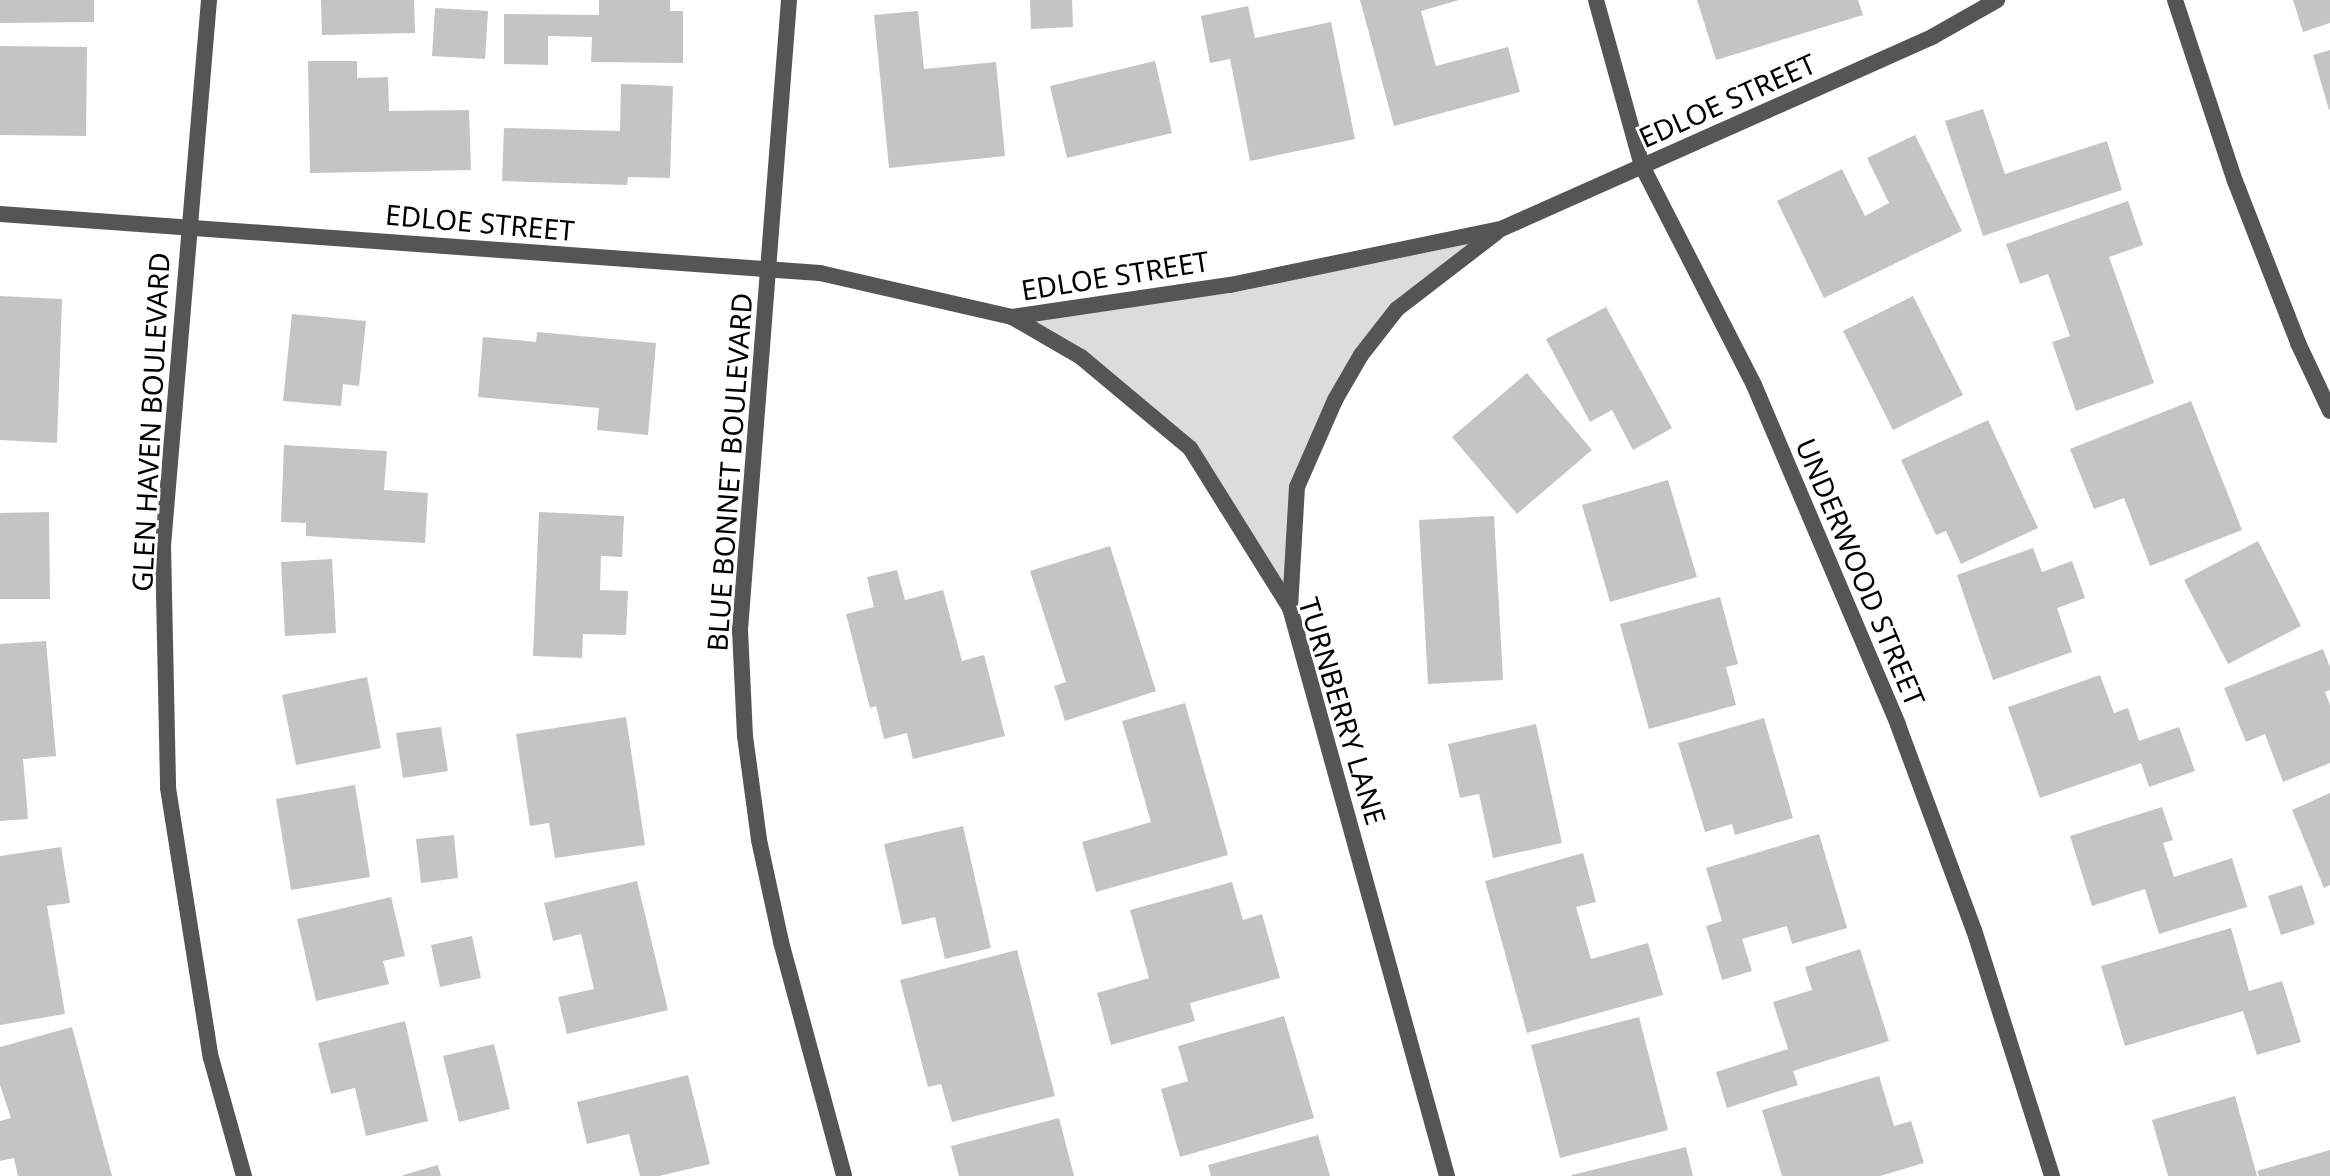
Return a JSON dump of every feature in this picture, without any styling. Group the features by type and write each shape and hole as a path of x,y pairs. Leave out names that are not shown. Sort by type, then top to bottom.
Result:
{"street":[{"name":"GLEN HAVEN BOULEVARD","path":"209,0 163,545 168,788 211,1058 244,1176"},
{"name":"BLUE BONNET BOULEVARD","path":"789,0 740,630 745,736 759,840 781,942 844,1176"},
{"name":"UNDERWOOD STREET","path":"1596,0 1642,166 1754,385 1898,725 1974,930 2052,1176"},
{"name":"EDLOE STREET","path":"0,214 188,225 820,273 1012,317 1230,285 1501,229 1932,37 1997,0"},
{"path":"2175,0 2235,181 2298,343 2330,411"},
{"path":"1290,608 1297,487 1335,400 1361,355 1397,309 1501,229"},
{"name":"TURNBERRY LANE","path":"1012,317 1081,357 1190,448 1290,608 1447,1176"}],"shaded area":[{"path":"1501,229 1397,309 1361,355 1297,487 1290,608 1190,448 1138,403 1012,317"}],"building":[{"path":"0,0 94,0 94,22 0,23"},
{"path":"321,0 414,0 415,33 322,35"},
{"path":"599,0 670,0 670,11 683,11 683,63 591,62 592,37 548,36 548,65 504,64 504,14 599,15"},
{"path":"1030,0 1072,0 1073,27 1031,29"},
{"path":"1360,0 1459,0 1421,11 1436,66 1508,47 1520,92 1394,126"},
{"path":"1697,0 1858,0 1863,15 1716,60"},
{"path":"2293,0 2330,0 2330,23 2303,32"},
{"path":"1248,6 1255,38 1331,22 1355,139 1250,161 1230,59 1210,63 1201,16"},
{"path":"435,8 488,11 485,59 432,56"},
{"path":"918,11 924,69 996,62 1005,156 889,168 874,15"},
{"path":"0,46 87,47 86,136 0,135"},
{"path":"2330,50 2330,109 2329,110 2313,55"},
{"path":"308,61 357,61 357,78 388,77 389,111 469,110 471,170 310,173"},
{"path":"1155,61 1172,133 1067,158 1050,86"},
{"path":"621,84 673,86 670,178 628,177 627,185 502,181 504,128 620,131"},
{"path":"1983,109 2005,174 2107,141 2122,190 1983,236 1945,121"},
{"path":"1915,135 1962,231 1824,298 1777,201 1842,169 1865,216 1889,203 1867,158"},
{"path":"2128,201 2143,245 2109,257 2154,383 2076,411 2052,342 2070,336 2048,274 2020,284 2006,244"},
{"path":"0,296 62,299 57,443 0,440"},
{"path":"1913,296 1963,395 1893,430 1843,331"},
{"path":"1606,307 1672,428 1633,450 1612,410 1590,422 1546,339"},
{"path":"292,314 366,321 359,386 343,384 341,406 283,401"},
{"path":"537,332 656,343 648,435 597,430 599,408 478,397 483,337 536,342"},
{"path":"1527,373 1592,450 1517,514 1452,437"},
{"path":"2191,401 2242,530 2150,566 2124,498 2094,509 2070,449"},
{"path":"1988,420 2038,528 1961,564 1946,531 1936,535 1901,460"},
{"path":"284,445 387,451 384,490 428,493 425,543 306,536 306,523 281,522"},
{"path":"1668,480 1697,577 1610,602 1582,505"},
{"path":"49,512 50,599 0,599 0,513"},
{"path":"539,512 624,516 622,557 601,556 600,590 628,591 626,635 583,634 582,658 533,656"},
{"path":"1494,516 1503,680 1428,684 1419,520"},
{"path":"2258,541 2301,626 2228,664 2184,580"},
{"path":"1110,546 1156,691 1065,721 1054,686 1066,682 1030,571"},
{"path":"2033,548 2042,572 2072,561 2085,598 2057,608 2072,652 1993,680 1957,575"},
{"path":"332,559 336,633 285,636 281,562"},
{"path":"897,570 905,600 943,590 962,661 984,655 1005,736 913,759 907,733 884,739 876,706 870,708 846,614 874,607 867,577"},
{"path":"1720,597 1738,664 1726,667 1736,705 1649,729 1620,624"},
{"path":"46,641 56,756 23,759 28,819 0,821 0,644"},
{"path":"2323,649 2330,667 2330,690 2325,692 2330,705 2330,763 2283,782 2265,734 2246,742 2224,688"},
{"path":"2100,675 2114,713 2128,708 2139,741 2179,727 2195,771 2149,787 2141,763 2040,798 2008,707"},
{"path":"367,677 381,748 296,765 282,695"},
{"path":"1185,703 1228,855 1096,892 1082,842 1151,822 1122,721"},
{"path":"626,717 645,845 555,858 549,823 530,826 516,734"},
{"path":"1764,718 1793,818 1735,835 1732,824 1705,832 1678,743"},
{"path":"1536,724 1562,843 1493,858 1479,794 1460,798 1448,744"},
{"path":"441,727 448,771 403,778 396,733"},
{"path":"355,785 370,877 291,890 276,799"},
{"path":"2330,793 2330,885 2324,888 2292,810"},
{"path":"2162,807 2173,840 2163,843 2174,877 2232,858 2247,907 2159,934 2145,889 2092,906 2070,836"},
{"path":"963,826 991,948 945,959 935,917 902,925 884,844"},
{"path":"1819,834 1847,928 1792,944 1787,926 1742,939 1752,971 1722,980 1706,926 1722,921 1706,868"},
{"path":"454,835 458,878 421,883 416,839"},
{"path":"61,847 70,903 47,906 65,1014 0,1025 0,856"},
{"path":"1583,853 1596,902 1576,907 1591,959 1648,943 1663,995 1527,1033 1485,881"},
{"path":"637,881 668,1010 567,1034 558,997 594,989 581,934 553,941 544,903"},
{"path":"1232,882 1243,920 1262,914 1280,978 1190,1003 1195,1021 1111,1045 1097,993 1149,978 1130,910"},
{"path":"2302,885 2315,924 2281,935 2268,896"},
{"path":"391,897 405,956 383,961 389,984 316,1001 297,919"},
{"path":"2231,928 2249,991 2282,981 2301,1042 2257,1055 2243,1011 2125,1046 2101,966"},
{"path":"472,936 481,978 440,987 431,945"},
{"path":"1860,949 1889,1041 1793,1071 1798,1085 1727,1108 1716,1072 1788,1049 1773,1002 1812,990 1805,967"},
{"path":"1017,950 1055,1096 952,1122 941,1084 928,1087 900,980"},
{"path":"1284,1016 1314,1118 1180,1157 1161,1089 1188,1081 1178,1046"},
{"path":"1639,1017 1668,1130 1560,1158 1531,1045"},
{"path":"405,1021 428,1121 366,1136 355,1088 331,1094 318,1043"},
{"path":"72,1027 112,1176 18,1176 14,1158 0,1161 0,1121 11,1118 0,1085 0,1047"},
{"path":"494,1044 510,1109 459,1122 443,1056"},
{"path":"688,1075 710,1164 659,1176 640,1176 629,1134 587,1144 577,1102"},
{"path":"1879,1076 1894,1126 1911,1121 1924,1163 1880,1176 1782,1176 1762,1110"},
{"path":"2235,1096 2257,1176 2168,1176 2152,1120"},
{"path":"1059,1118 1074,1176 959,1176 951,1146"},
{"path":"1318,1135 1330,1176 1211,1176 1208,1165"},
{"path":"1686,1147 1693,1176 1572,1176 1572,1175"},
{"path":"2330,1150 2330,1176 2259,1176 2257,1171"},
{"path":"438,1165 441,1176 403,1176 403,1175"}]}
